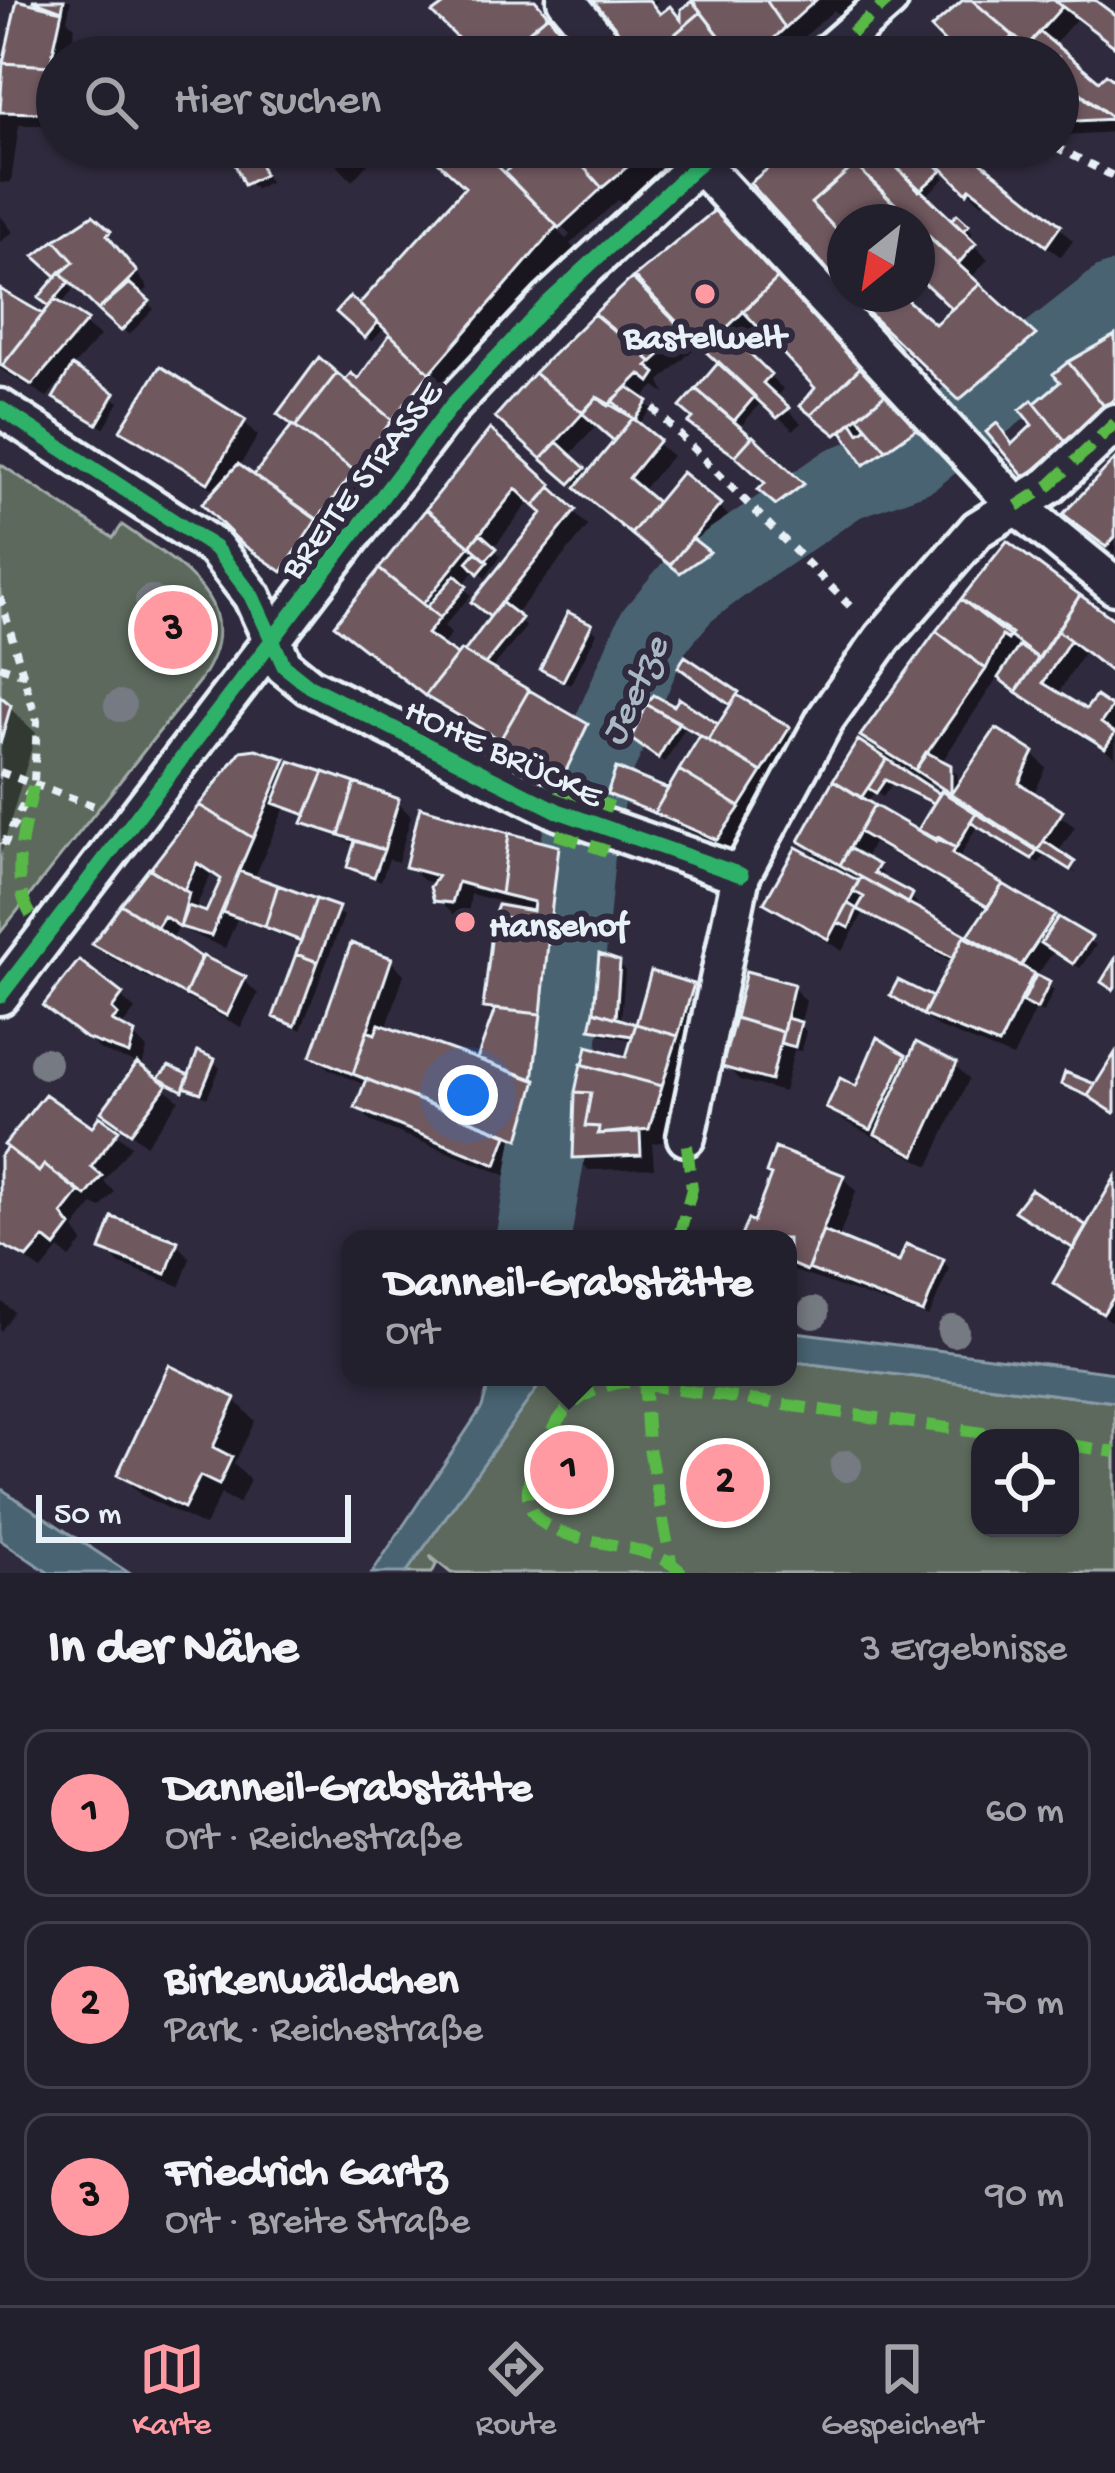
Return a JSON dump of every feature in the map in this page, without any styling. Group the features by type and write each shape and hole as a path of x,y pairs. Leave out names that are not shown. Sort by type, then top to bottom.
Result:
{"street":[{"path":"566,0 595,36"},
{"path":"848,36 889,0"},
{"name":"BREITE STRASSE","path":"0,996 452,405 506,344 685,168"},
{"path":"714,168 1017,506 1115,586"},
{"name":"HOHE BRÜCKE","path":"0,408 215,548 236,570 284,666 339,704 558,811 741,874"},
{"path":"686,1137 741,874 826,718 884,638 978,529 1050,485 1115,423"}],"path":[{"path":"1079,159 1115,177"},
{"path":"652,408 884,638"},
{"path":"0,597 37,721 34,782 0,853"},
{"path":"0,666 27,676"},
{"path":"0,772 109,812"}],"green space":[{"path":"0,464 113,538 122,525 165,555 202,588 218,629 214,653 200,680 0,933 0,744 11,705 0,696"},
{"path":"797,1362 1115,1402 1115,1573 451,1573 430,1556 436,1565 432,1573 406,1573 539,1386 797,1386"}],"water":[{"path":"797,1332 1115,1373 1115,1402 797,1362"},
{"path":"488,1386 539,1386 406,1573 372,1573 482,1407"},
{"path":"0,1488 129,1573 49,1573 0,1540"}],"building":[{"path":"17,0 62,11 57,36 36,36 36,65 3,63"},
{"path":"32,0 64,0 62,11"},
{"path":"450,0 535,0 548,15 524,36 456,36 432,13"},
{"path":"649,0 660,14 670,6 681,20 681,9 692,1 701,12 673,36 620,36 591,1"},
{"path":"692,0 766,0 785,28 776,36 720,36"},
{"path":"766,0 816,0 785,28"},
{"path":"963,0 972,0 1014,36 939,36 931,28"},
{"path":"972,0 1054,0 1062,7 1036,36 1013,36"},
{"path":"1095,0 1115,15 1115,47 1055,1"},
{"path":"701,12 720,36 673,36"},
{"path":"548,15 565,36 523,36"},
{"path":"3,63 36,65 36,113 0,112"},
{"path":"1079,64 1099,81 1106,74 1115,81 1115,120 1079,92"},
{"path":"1079,93 1086,99 1114,119 1079,121"},
{"path":"237,168 262,168 264,175 244,185"},
{"path":"445,168 500,168 557,226 430,373 359,304 465,187"},
{"path":"509,168 584,168 602,188 559,228 504,173"},
{"path":"584,168 626,168 602,188"},
{"path":"768,168 852,168 811,203 827,220 827,269 750,183"},
{"path":"852,168 858,168 894,204 827,204 827,220 811,203"},
{"path":"858,168 898,168 976,243 958,264 935,242 935,204 896,204"},
{"path":"897,168 939,168 942,171 919,191"},
{"path":"941,168 989,168 1061,225 1046,246 970,188 967,193"},
{"name":"Bastelwelt","path":"715,210 780,276 704,350 634,277"},
{"path":"957,214 969,225 963,231 951,220"},
{"path":"93,215 111,231 107,235 137,272 98,310 61,273 74,262 55,240"},
{"path":"55,240 74,262 56,276 34,256"},
{"path":"935,243 980,284 952,309 935,293"},
{"path":"60,272 69,282 49,306 38,298"},
{"path":"780,276 864,364 811,415 800,406 815,388 743,311"},
{"path":"632,278 685,332 652,362 594,314"},
{"path":"129,283 150,301 121,331 98,310"},
{"path":"980,284 1036,335 959,400 868,312 921,312 935,324"},
{"path":"0,289 43,314 2,366 0,365"},
{"path":"350,296 378,322 365,338 336,312"},
{"path":"55,299 88,320 32,385 2,366"},
{"path":"594,314 652,362 647,366 656,373 650,382 640,374 608,406 597,397 583,413 534,373"},
{"path":"725,329 771,374 763,383 790,408 777,418 704,350"},
{"path":"390,334 430,373 392,420 345,380 351,373 358,379"},
{"path":"1115,335 1115,398 1105,407 1068,362"},
{"path":"319,357 337,373 295,427 277,414"},
{"path":"719,362 755,396 734,421 696,389"},
{"path":"1068,362 1105,407 1066,442 1035,403 1060,382 1053,374"},
{"path":"864,364 889,391 836,435 811,415"},
{"path":"72,366 115,393 97,424 53,398"},
{"path":"160,366 246,420 208,483 120,430"},
{"path":"337,373 392,420 355,471 295,427"},
{"path":"534,373 583,413 541,459 495,417"},
{"path":"628,387 648,401 635,420 612,401"},
{"path":"696,389 752,437 735,456 688,423 693,418 680,407"},
{"path":"889,391 919,427 886,450 858,417"},
{"path":"597,397 633,418 614,441 582,413"},
{"path":"1032,400 1066,442 1025,478 986,432 997,423 1012,444 1032,425 1020,410"},
{"path":"633,418 660,440 629,478 657,502 631,534 575,488"},
{"path":"852,422 859,433 867,428 886,450 864,465 842,431"},
{"path":"292,425 355,471 317,520 254,475"},
{"path":"490,429 552,485 534,506 516,489 470,546 426,509"},
{"path":"753,436 804,484 776,505 758,490 765,483 735,456"},
{"path":"557,442 585,468 570,484 541,459"},
{"path":"1115,459 1115,537 1106,547 1063,514"},
{"path":"238,464 317,519 282,572 242,544 202,504"},
{"path":"682,472 721,504 670,565 631,534"},
{"path":"551,487 576,510 490,617 471,602 542,513 534,506"},
{"path":"426,509 470,546 423,604 379,569"},
{"path":"480,533 497,548 486,560 470,546"},
{"path":"692,538 710,552 680,573 670,565"},
{"path":"1007,541 1080,595 1039,659 961,599"},
{"path":"476,552 488,562 478,574 467,562"},
{"path":"379,569 440,618 427,634 457,655 425,696 334,625"},
{"path":"455,575 467,586 440,618 427,607"},
{"path":"1080,595 1115,620 1115,675 1057,630"},
{"path":"961,599 1012,634 1008,640 1002,636 986,669 936,631"},
{"path":"501,602 522,618 485,664 464,652"},
{"path":"568,612 592,624 563,681 540,669"},
{"path":"1057,630 1070,640 1043,683 1086,709 1096,696 1112,707 1101,723 1115,733 1105,748 1016,692"},
{"path":"936,631 986,669 915,770 860,736"},
{"path":"1019,646 1039,659 1016,692 998,678"},
{"path":"461,650 529,690 500,740 425,696"},
{"path":"685,656 739,692 730,705 678,667"},
{"path":"529,690 588,724 563,777 500,740"},
{"path":"654,695 674,706 679,698 718,724 708,740 646,704"},
{"path":"737,695 790,727 762,772 708,740"},
{"path":"0,696 11,705 0,744"},
{"path":"646,704 679,722 658,758 631,739"},
{"path":"996,728 1034,752 1019,783 1063,811 1038,850 951,794"},
{"path":"700,736 762,772 740,807 679,770"},
{"path":"858,740 887,759 861,798 833,780"},
{"path":"256,749 286,759 253,838 199,805 241,751"},
{"path":"926,752 951,765 951,794 915,770"},
{"path":"887,759 940,794 934,803 885,780 876,793 868,788"},
{"path":"290,761 324,772 306,815 273,803"},
{"path":"616,768 668,789 654,813 607,794"},
{"path":"679,770 740,807 717,840 654,813"},
{"path":"324,772 355,783 339,835 302,823"},
{"path":"833,780 874,805 840,865 799,841"},
{"path":"355,783 399,799 384,850 339,835"},
{"path":"941,791 976,813 956,848 918,830"},
{"path":"199,805 253,838 211,936 180,927 188,906 206,912 221,879 197,863 184,890 150,869"},
{"path":"874,805 956,848 952,854 1003,884 988,907 859,832"},
{"path":"420,807 509,833 501,894 458,882 452,903 434,901 430,887 438,876 405,867"},
{"path":"976,813 1037,851 1032,859 970,822"},
{"path":"509,833 559,846 550,923 494,916 498,905 533,911 534,902 501,894"},
{"path":"355,841 384,850 374,877 347,867"},
{"path":"1044,841 1075,862 1070,870 1038,850"},
{"path":"796,847 859,881 828,939 764,903"},
{"path":"849,848 879,865 874,873 913,894 908,904 840,865"},
{"path":"149,868 189,893 180,927 164,916 157,927 121,904"},
{"path":"239,871 278,885 265,927 222,912"},
{"path":"861,877 965,934 953,958 857,909 864,897 853,891"},
{"path":"1003,884 1055,915 1021,966 966,938"},
{"path":"278,885 316,899 301,941 265,927"},
{"path":"316,899 339,907 318,962 296,954"},
{"path":"847,903 857,909 849,928 837,922"},
{"path":"121,904 201,957 185,995 92,944"},
{"path":"494,916 550,923 541,1014 483,1008"},
{"path":"1058,917 1092,937 1073,964 1041,943"},
{"path":"965,934 1034,973 999,1045 923,1015"},
{"path":"351,943 392,958 353,1074 311,1056"},
{"path":"296,954 318,962 295,1026 273,1017"},
{"path":"599,954 620,961 616,1018 594,1011"},
{"path":"203,956 246,977 227,1016 185,994"},
{"path":"1115,959 1115,987 1113,990 1101,982"},
{"path":"79,960 123,994 112,1009 118,1015 112,1021 135,1033 129,1054 85,1038 43,1006"},
{"path":"651,971 694,984 678,1036 636,1024"},
{"path":"746,971 794,984 783,1032 735,1018"},
{"path":"1036,975 1050,982 1037,1009 1023,1002"},
{"path":"898,980 932,997 923,1015 890,995"},
{"path":"495,1009 541,1014 533,1080 477,1059"},
{"path":"594,1011 636,1024 632,1036 590,1029"},
{"path":"735,1018 783,1032 771,1081 722,1067"},
{"path":"786,1018 801,1022 795,1047 780,1043"},
{"path":"379,1024 536,1080 519,1139 353,1074 367,1031 375,1034"},
{"path":"636,1024 678,1036 662,1086 583,1065 587,1046 626,1057"},
{"path":"877,1037 906,1055 871,1130 826,1108 840,1078 856,1086"},
{"path":"916,1042 957,1063 915,1155 875,1134"},
{"path":"198,1051 215,1059 201,1093 184,1087"},
{"path":"1115,1053 1115,1112 1114,1113 1088,1096"},
{"path":"137,1063 167,1085 131,1133 101,1112"},
{"path":"581,1064 662,1086 649,1129 598,1134 599,1127 585,1126 591,1093 575,1092"},
{"path":"169,1066 189,1075 183,1091 158,1078"},
{"path":"1065,1072 1095,1084 1088,1096 1061,1084"},
{"path":"366,1079 507,1135 496,1165 355,1108"},
{"path":"575,1092 591,1093 585,1126 599,1127 598,1134 640,1132 641,1155 573,1158"},
{"path":"45,1094 92,1127 99,1116 119,1130 91,1167 102,1176 86,1196 44,1165 39,1172 4,1145"},
{"path":"7,1147 39,1172 44,1165 79,1192 62,1214 71,1226 55,1247 44,1238 27,1258 0,1244 0,1157"},
{"path":"775,1148 844,1175 807,1271 797,1267 797,1230 744,1230 748,1219 753,1222 771,1175 766,1173"},
{"path":"1115,1177 1115,1295 1103,1314 1053,1283"},
{"path":"1031,1189 1087,1226 1074,1249 1014,1211"},
{"path":"112,1217 178,1241 166,1274 100,1250"},
{"path":"823,1231 899,1262 906,1244 944,1259 923,1313 808,1269"},
{"path":"169,1365 236,1398 213,1447 232,1457 219,1485 200,1476 184,1508 117,1475"}],"waterway":[{"name":"Jeetze","path":"535,1230 553,1121 578,849 590,778 653,632 685,594 730,560 844,483 914,458 1115,300"}],"marked path":[{"path":"848,36 889,0"},
{"path":"1017,506 1050,485 1115,423"},
{"path":"31,915 19,867 34,782"},
{"path":"557,787 612,807"},
{"path":"556,834 607,851"},
{"path":"681,1230 692,1189 686,1137"},
{"path":"607,1386 577,1401 556,1424 532,1470 529,1502 542,1522 566,1534 660,1558 682,1573"},
{"path":"645,1386 648,1443 672,1567"},
{"path":"652,1386 971,1431"},
{"path":"1079,1446 1115,1452"}],"cycle path":[{"path":"0,996 452,405 550,301 694,168"},
{"path":"0,408 215,548 252,596 284,666 309,686 558,811 741,875"}],"place":[{"name":"Bastelwelt","path":"705,294"},
{"name":"Friedrich Gartz","path":"173,630"},
{"name":"Hansehof","path":"465,922"},
{"name":"Danneil-Grabstätte","path":"569,1470"},
{"name":"Birkenwäldchen","path":"725,1483"}]}
